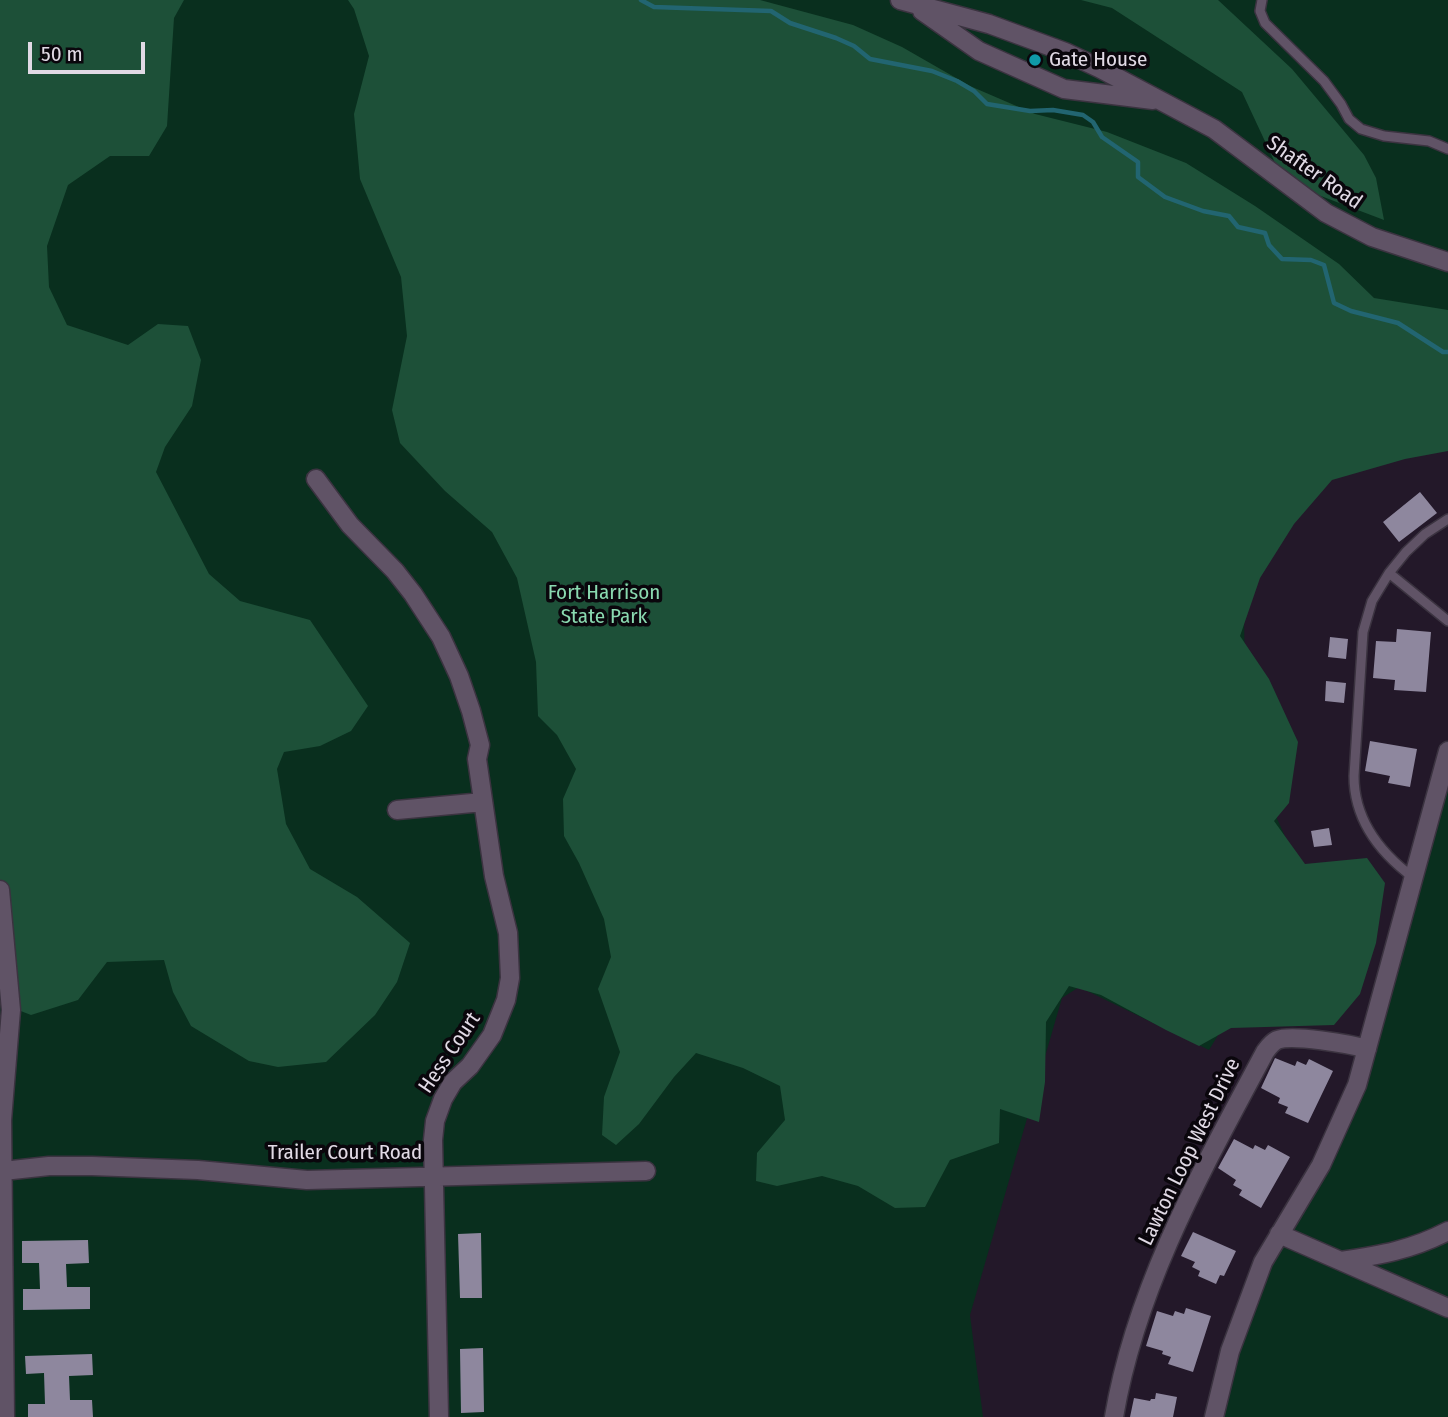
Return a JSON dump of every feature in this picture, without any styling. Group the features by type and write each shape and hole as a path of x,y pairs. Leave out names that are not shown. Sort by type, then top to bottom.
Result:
{"street":[{"name":"Shafter Road","path":"905,2 1031,38 1092,65 1214,129 1326,213 1372,237 1448,262"},
{"name":"Shafter Road","path":"905,2 984,54 1064,89 1164,101"},
{"name":"Hess Court","path":"316,479 350,526 395,571 413,594 441,637 465,689 480,745 477,758 494,876 510,941 509,986 501,1014 492,1035 470,1066 453,1082 440,1105 433,1134 439,1417"},
{"path":"1214,1417 1228,1358 1263,1262 1307,1191 1340,1126 1359,1078 1448,751"},
{"path":"397,810 483,802"},
{"path":"0,890 11,1010 3,1098 2,1164 5,1417"},
{"name":"Lawton Loop West Drive","path":"1114,1417 1122,1376 1138,1321 1176,1227 1203,1167 1265,1052 1274,1042 1285,1038 1336,1042 1367,1049"},
{"name":"Trailer Court Road","path":"2,1164 198,1170 290,1180 646,1171"},
{"path":"1341,1261 1378,1257 1407,1250 1448,1231"},
{"path":"1279,1234 1448,1308"}],"lane":[{"path":"1262,0 1261,11 1265,23 1324,81 1342,104 1349,119 1361,129 1384,136 1429,141 1448,149"},
{"path":"1414,878 1397,864 1373,837 1360,815 1354,791 1363,632 1372,601 1389,573 1415,542 1448,519"},
{"path":"1389,573 1448,621"}],"green space":[{"name":"Fort Harrison State Park","path":"0,0 1448,0 1448,408 1287,501 1244,612 1246,749 1308,888 1209,1050 1079,987 1062,998 970,1315 983,1417 0,1417"},
{"path":"0,0 184,0 174,18 167,126 149,156 110,156 68,185 47,246 49,287 67,325 128,345 158,324 188,326 201,360 192,406 165,447 156,472 209,574 240,601 310,620 368,706 351,731 320,746 284,752 277,769 286,824 310,869 357,897 410,943 397,982 375,1015 326,1062 278,1067 249,1061 191,1026 173,992 164,960 107,962 78,1000 31,1015 0,1003"},
{"path":"348,0 760,0 853,25 902,47 970,86 1035,114 1107,132 1186,163 1255,206 1339,264 1374,298 1448,310 1448,451 1405,459 1332,480 1294,524 1260,578 1240,636 1269,679 1298,742 1289,803 1274,821 1305,864 1367,858 1385,883 1376,943 1360,994 1334,1025 1231,1028 1199,1046 1101,995 1069,986 1046,1022 1045,1082 1039,1122 1000,1109 999,1143 950,1160 925,1207 895,1208 858,1186 822,1176 777,1186 756,1181 757,1153 785,1120 780,1086 743,1068 696,1053 674,1077 639,1124 616,1145 602,1135 604,1097 620,1052 598,989 611,957 604,919 564,836 563,799 576,769 557,735 538,716 536,662 517,578 492,532 445,491 400,443 392,410 407,336 401,277 360,179 354,114 369,56 354,9"},
{"path":"1081,0 1218,0 1292,69 1364,155 1376,178 1384,220 1284,182 1242,92 1112,8"},
{"path":"1448,751 1448,1417 1214,1417 1241,1316 1340,1126"}],"building":[{"path":"1420,492 1437,513 1399,542 1383,522"},
{"path":"1397,629 1431,632 1426,692 1394,690 1395,680 1373,678 1376,641 1396,642"},
{"path":"1330,637 1348,639 1346,659 1328,657"},
{"path":"1326,681 1346,683 1344,703 1325,701"},
{"path":"1370,741 1417,749 1410,787 1388,783 1390,776 1365,771"},
{"path":"1329,828 1332,845 1314,847 1311,831"},
{"path":"1275,1058 1295,1066 1297,1061 1306,1065 1309,1059 1333,1071 1308,1123 1285,1113 1288,1107 1278,1103 1280,1098 1261,1088"},
{"path":"1234,1139 1253,1149 1255,1145 1265,1150 1268,1145 1290,1157 1261,1208 1239,1195 1242,1190 1233,1185 1236,1180 1218,1168"},
{"path":"1193,1232 1236,1251 1224,1276 1220,1275 1216,1284 1198,1276 1200,1271 1192,1267 1195,1262 1181,1256"},
{"path":"481,1233 482,1298 460,1298 458,1234"},
{"path":"88,1240 89,1263 66,1264 67,1287 90,1287 90,1309 23,1310 23,1289 40,1289 39,1263 22,1263 22,1241"},
{"path":"1186,1308 1211,1316 1193,1372 1168,1364 1171,1357 1162,1354 1163,1351 1146,1346 1157,1311 1173,1316 1175,1311 1184,1314"},
{"path":"483,1348 484,1412 461,1413 460,1349"},
{"path":"92,1354 93,1375 69,1376 70,1400 92,1400 93,1417 28,1417 28,1404 45,1404 44,1373 26,1374 25,1356"},
{"path":"1156,1393 1177,1397 1173,1417 1130,1417 1134,1398 1150,1401 1155,1399"}],"waterway":[{"path":"641,0 654,7 771,11 790,23 854,46 870,59 932,71 957,81 974,91 987,104 1083,115 1093,122 1102,137 1138,162 1138,177 1165,197 1203,211 1229,216 1238,227 1265,233 1269,245 1282,259 1311,260 1324,265 1334,303 1351,311 1398,323 1443,352 1448,352"}],"place":[{"name":"Gate House","path":"1035,60"}]}
